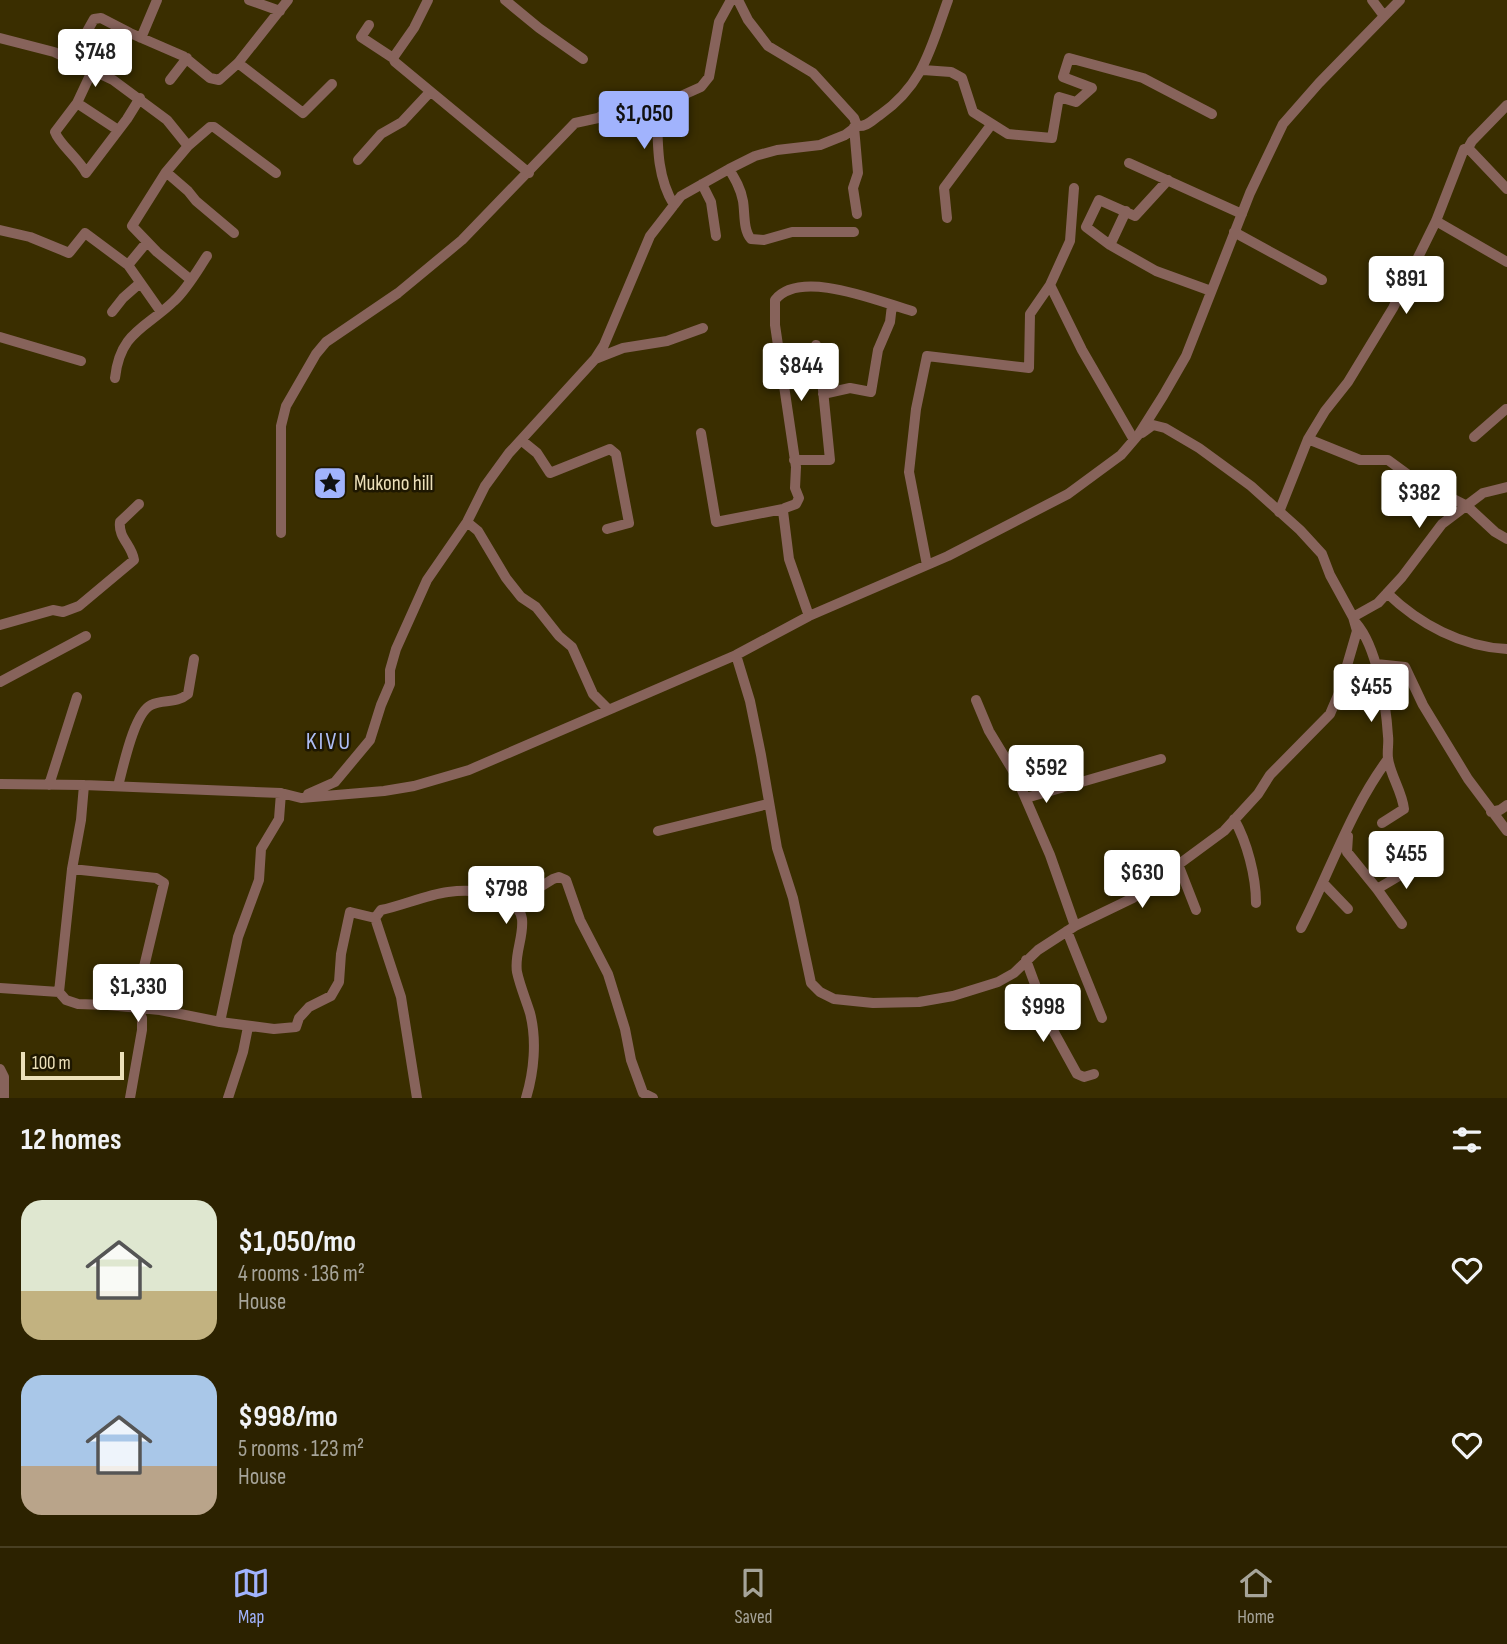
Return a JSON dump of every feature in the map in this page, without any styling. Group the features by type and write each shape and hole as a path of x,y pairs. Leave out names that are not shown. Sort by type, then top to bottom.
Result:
{"street":[{"path":"141,38 157,0"},
{"path":"248,0 280,11"},
{"path":"71,61 96,18 109,21 187,58 214,80 221,79 238,63 288,0"},
{"path":"393,58 428,0"},
{"path":"505,0 583,59"},
{"path":"281,533 281,426 286,406 316,354 326,342 398,293 462,240 575,123 598,118 622,103 678,99 705,82 711,68 719,22 732,0"},
{"path":"738,0 748,20 768,46 813,74 854,118 858,173 853,188 857,214"},
{"path":"301,797 335,782 370,740 390,684 390,670 396,649 427,580 467,522 485,486 521,440 595,359 604,345 650,236 659,221 681,196 755,156 777,150 820,145 845,135 856,127 867,125 912,87 923,70 948,0"},
{"path":"1372,0 1384,16"},
{"path":"1137,438 1186,356 1234,232 1283,124 1400,0"},
{"path":"369,25 361,37 393,58 529,173"},
{"path":"0,38 54,52 113,80 167,120 188,146"},
{"path":"170,80 187,58"},
{"path":"923,70 951,72 962,78 972,112 1008,134 1052,138 1059,97 1076,102 1092,88 1063,77 1069,58 1143,78 1212,114"},
{"path":"238,63 303,113 332,83"},
{"path":"92,71 77,103 57,128 55,135 76,157 86,173 140,98"},
{"path":"358,160 381,134 401,122 430,92"},
{"path":"659,102 659,168 665,190 674,205"},
{"path":"77,103 118,130"},
{"path":"1279,512 1308,439 1325,411 1348,382 1393,308 1436,221 1464,149 1468,148 1507,105"},
{"path":"947,218 944,188 991,125"},
{"path":"191,280 133,228 132,223 166,172 188,146 210,127 214,127 276,173"},
{"path":"1468,148 1507,189"},
{"path":"1129,163 1242,214"},
{"path":"729,169 743,198 747,233 751,239 764,240 792,232 854,232"},
{"path":"166,172 234,233"},
{"path":"1168,180 1135,216 1099,200 1086,226 1110,245 1156,271 1211,291"},
{"path":"702,184 711,202 716,236"},
{"path":"927,565 909,472 916,409 927,356 1030,368 1030,314 1050,285 1070,241 1074,188"},
{"path":"1110,245 1126,211"},
{"path":"1436,221 1507,262"},
{"path":"0,230 30,237 69,253 85,233 128,265 161,312"},
{"path":"1234,232 1322,280"},
{"path":"128,265 147,242"},
{"path":"115,377 117,363 130,336 173,302 207,256"},
{"path":"112,312 140,283"},
{"path":"701,433 716,522 796,504 799,500 795,488 794,460 775,325 776,298 810,285 834,288 912,311"},
{"path":"1050,285 1082,350 1137,438"},
{"path":"823,394 850,388 871,392 878,350 890,322 892,305"},
{"path":"595,359 623,348 667,341 703,328"},
{"path":"0,337 81,361"},
{"path":"794,460 830,460 816,345"},
{"path":"1474,437 1507,410"},
{"path":"0,784 281,793 301,797 394,789 470,770 736,655 809,616 927,565 1069,494 1115,460 1153,425 1165,428 1199,448 1240,478 1322,554 1330,575 1369,643 1376,664 1388,736 1388,759 1404,809 1382,823"},
{"path":"1308,439 1360,460 1388,460 1414,480 1467,506 1495,532 1507,539"},
{"path":"521,440 537,453 550,473 610,449 616,453 629,523 607,529"},
{"path":"1354,620 1378,603 1402,577 1442,524 1483,493 1507,487"},
{"path":"0,625 53,610 63,612 71,609 109,583 134,560 119,526 139,504"},
{"path":"783,509 789,559 809,616"},
{"path":"467,522 478,531 506,578 521,597 536,607 559,636 572,647 593,694 608,709"},
{"path":"1387,593 1425,623 1448,635 1480,646 1507,649"},
{"path":"736,655 750,702 777,848 802,936 811,983 826,996 834,999 873,1003 919,1002 953,996 998,982 1014,973 1026,960 1071,929 1133,898 1224,831 1258,794 1270,775 1330,714 1357,631 1354,620"},
{"path":"0,682 86,636"},
{"path":"118,786 132,734 143,713 152,704 173,702 188,694 194,659"},
{"path":"1376,664 1405,667 1423,705 1491,812 1507,831"},
{"path":"49,785 77,697"},
{"path":"976,700 989,731 1015,774 1050,855 1071,929 1102,1018"},
{"path":"1026,798 1161,758"},
{"path":"1301,928 1324,884 1361,798 1388,759"},
{"path":"59,992 84,785"},
{"path":"220,1022 238,937 259,880 261,849 279,819 281,793"},
{"path":"658,831 768,804"},
{"path":"1491,812 1507,806"},
{"path":"1234,819 1250,864 1256,903"},
{"path":"1348,828 1347,852 1402,924"},
{"path":"1336,855 1347,852"},
{"path":"1178,864 1196,910"},
{"path":"1377,889 1419,864"},
{"path":"72,869 156,878 164,883 145,959 137,1008 142,1018 142,1030 131,1098"},
{"path":"514,903 553,878 566,880 580,919 608,974 625,1029 631,1060 643,1093 653,1098"},
{"path":"1324,884 1348,909"},
{"path":"375,918 381,910 448,892 499,896 514,903 522,921 516,959 517,974 533,1032 533,1059 526,1098"},
{"path":"0,988 59,992 66,1000 78,1004 137,1008 248,1027 296,1027 299,1018 309,1007 331,996 339,982 349,914 375,918"},
{"path":"375,918 401,997 417,1098"},
{"path":"1026,960 1050,1025 1077,1074 1084,1077 1094,1074"},
{"path":"228,1098 242,1058 248,1027"},
{"path":"0,1069 4,1077 4,1098"}],"place":[{"name":"Mukono hill","path":"330,483"}],"district":[{"name":"KIVU","path":"329,741"}]}
